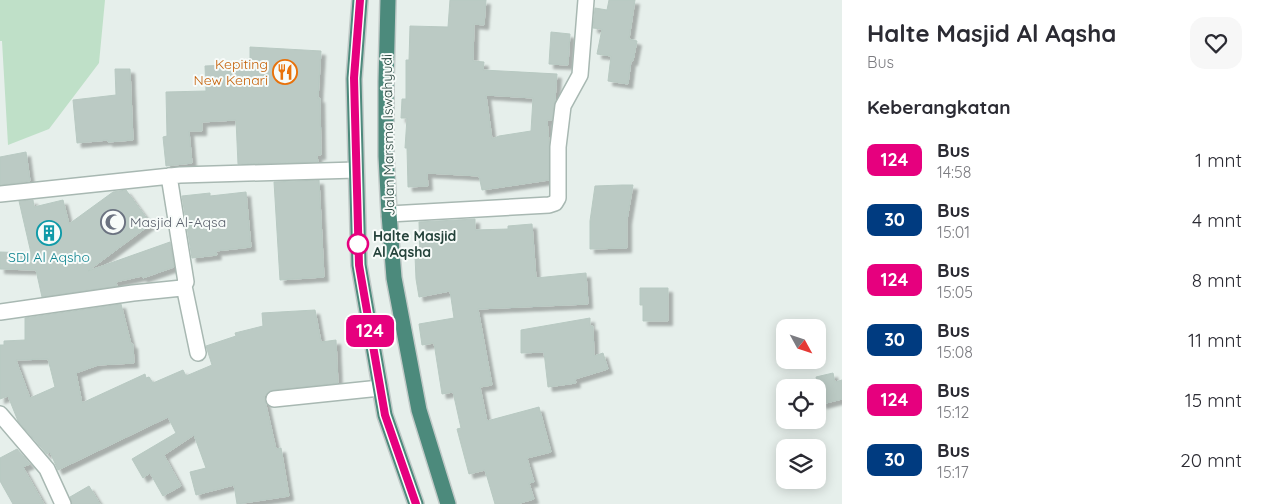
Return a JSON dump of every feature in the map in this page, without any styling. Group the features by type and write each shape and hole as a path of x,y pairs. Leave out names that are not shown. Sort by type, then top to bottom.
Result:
{"highway":[{"path":"360,0 354,78 359,265 385,415 416,504"},
{"name":"Jalan Marsma Iswahyudi","path":"388,0 386,82 389,214 394,278 419,410 448,504"}],"street":[{"path":"389,214 549,205 555,203 558,198 558,147 563,106 580,75 586,0"},
{"path":"0,194 169,176 356,170"},
{"path":"169,176 186,282 184,286 198,354"},
{"path":"0,312 133,293 180,289 184,286"},
{"path":"274,399 380,388"},
{"path":"0,414 47,468 63,504"}],"green space":[{"path":"0,0 105,0 99,63 49,129 8,145 2,41 0,41"}],"building":[{"path":"450,0 486,0 484,25 474,24 473,61 484,62 483,70 557,74 552,120 547,120 549,180 482,190 479,176 427,173 428,186 408,187 407,148 405,148 407,118 401,118 402,99 406,99 406,60 409,60 410,26 448,27","holes":["486,95 533,98 531,131 499,136 492,139"]},
{"path":"609,0 635,0 629,39 637,41 633,61 631,61 628,84 608,81 611,56 597,54 602,29 593,28 595,8 607,10"},
{"path":"551,32 570,34 568,65 549,64"},
{"path":"250,47 321,51 318,99 320,98 321,155 317,155 318,162 238,164 236,120 202,122 202,131 189,131 192,163 166,166 163,137 167,136 166,92 206,91 205,66 250,64"},
{"path":"115,69 130,69 133,140 77,143 73,100 116,95"},
{"path":"26,152 30,181 0,185 0,157"},
{"path":"319,180 324,277 280,280 274,182"},
{"path":"633,185 627,220 627,248 590,249 590,221 595,186"},
{"path":"126,190 151,224 88,271 170,242 174,267 143,278 142,276 116,282 117,286 42,297 36,270 0,269 0,252 31,253 19,201 33,200 34,207 63,200 69,224 113,192"},
{"path":"246,192 251,247 216,251 217,255 192,258 182,196 210,193 210,196"},
{"path":"475,219 475,230 508,229 508,226 532,224 536,278 586,273 588,304 478,309 492,385 480,387 487,421 539,407 551,452 527,458 534,482 529,483 534,499 517,504 495,504 485,470 469,474 457,429 461,428 453,392 442,394 434,343 422,345 419,324 454,318 450,291 419,297 415,256 420,255 419,222"},
{"path":"640,288 668,288 668,321 643,321 643,305 640,305"},
{"path":"121,304 131,344 133,344 134,363 98,365 76,373 82,403 145,374 146,378 149,377 153,383 183,370 186,376 212,365 206,346 236,336 235,333 263,326 262,313 315,310 321,342 336,340 338,383 273,390 264,396 276,449 281,448 289,496 237,504 234,485 196,495 190,472 206,468 194,435 164,455 181,486 163,496 150,473 143,478 132,459 176,433 168,417 58,470 50,452 47,454 18,421 8,396 0,399 0,345 4,345 4,341 25,340 25,318","holes":["48,359 55,387 30,398 16,360"]},
{"path":"590,318 590,326 593,326 594,356 603,353 608,369 575,379 576,383 548,387 544,352 521,353 521,330"},
{"path":"833,373 835,382 842,380 842,399 826,403 826,379 816,379 816,377"},
{"path":"17,449 30,464 23,467 44,504 13,504 0,481 0,458"},
{"path":"89,486 100,504 72,504 70,497"}],"bus line":[{"name":"124","path":"360,0 354,78 359,265 385,415 416,504"}],"place":[{"name":"Kepiting New Kenari","path":"285,72"},
{"name":"Masjid Al-Aqsa","path":"113,222"},
{"name":"SDI Al Aqsho","path":"49,233"},
{"name":"Halte Masjid Al Aqsha","path":"358,244"}]}
